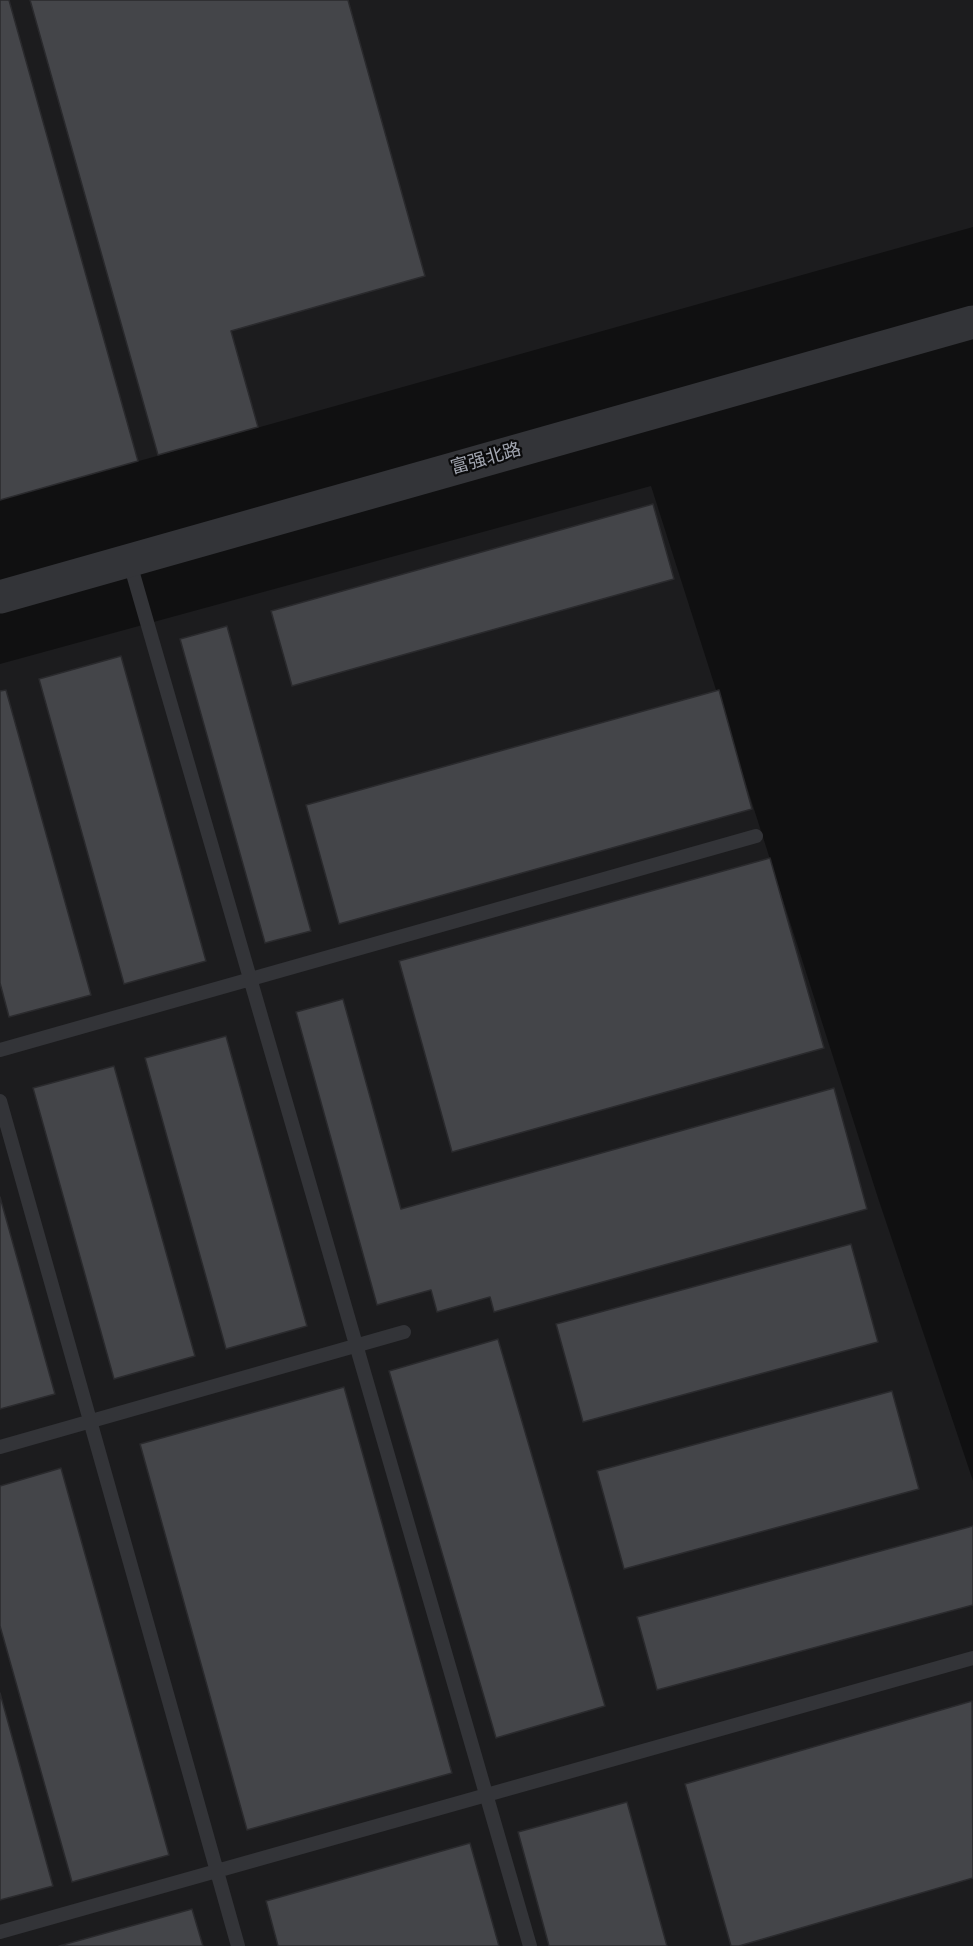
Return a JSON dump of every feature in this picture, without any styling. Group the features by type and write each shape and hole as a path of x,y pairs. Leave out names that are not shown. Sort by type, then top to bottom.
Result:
{"street":[{"name":"富强北路","path":"0,597 973,322"}],"lane":[{"path":"129,560 530,1946"},
{"path":"0,1050 756,836"},
{"path":"0,1101 238,1946"},
{"path":"0,1447 404,1332"},
{"path":"0,1932 973,1658"}],"shaded area":[{"path":"0,0 973,0 973,227 0,500"},
{"path":"651,486 878,1198 973,1481 973,1946 0,1946 0,664"}],"building":[{"path":"0,0 9,0 138,461 0,500"},
{"path":"30,0 348,0 425,276 231,331 258,427 158,455"},
{"path":"653,504 674,579 292,686 271,611"},
{"path":"227,626 311,931 265,943 180,639"},
{"path":"121,656 206,961 124,984 39,679"},
{"path":"6,690 91,995 9,1017 0,983 0,691"},
{"path":"719,690 752,809 339,924 306,805"},
{"path":"770,858 824,1048 452,1152 399,961"},
{"path":"343,999 401,1209 834,1088 867,1209 494,1312 490,1297 437,1312 431,1290 377,1305 296,1012"},
{"path":"226,1036 307,1326 226,1349 145,1058"},
{"path":"114,1066 195,1356 114,1379 33,1088"},
{"path":"0,1197 55,1394 0,1409"},
{"path":"851,1244 878,1342 583,1422 556,1324"},
{"path":"498,1339 605,1706 496,1738 389,1371"},
{"path":"344,1387 452,1773 247,1830 140,1444"},
{"path":"892,1391 919,1489 624,1569 597,1471"},
{"path":"61,1468 169,1855 72,1882 0,1626 0,1486"},
{"path":"973,1526 973,1605 657,1690 637,1617"},
{"path":"0,1693 53,1886 0,1900"},
{"path":"972,1701 973,1878 739,1946 731,1946 685,1784"},
{"path":"627,1802 667,1946 549,1946 518,1832"},
{"path":"470,1843 499,1946 278,1946 266,1901"},
{"path":"192,1909 203,1946 59,1946"}]}
